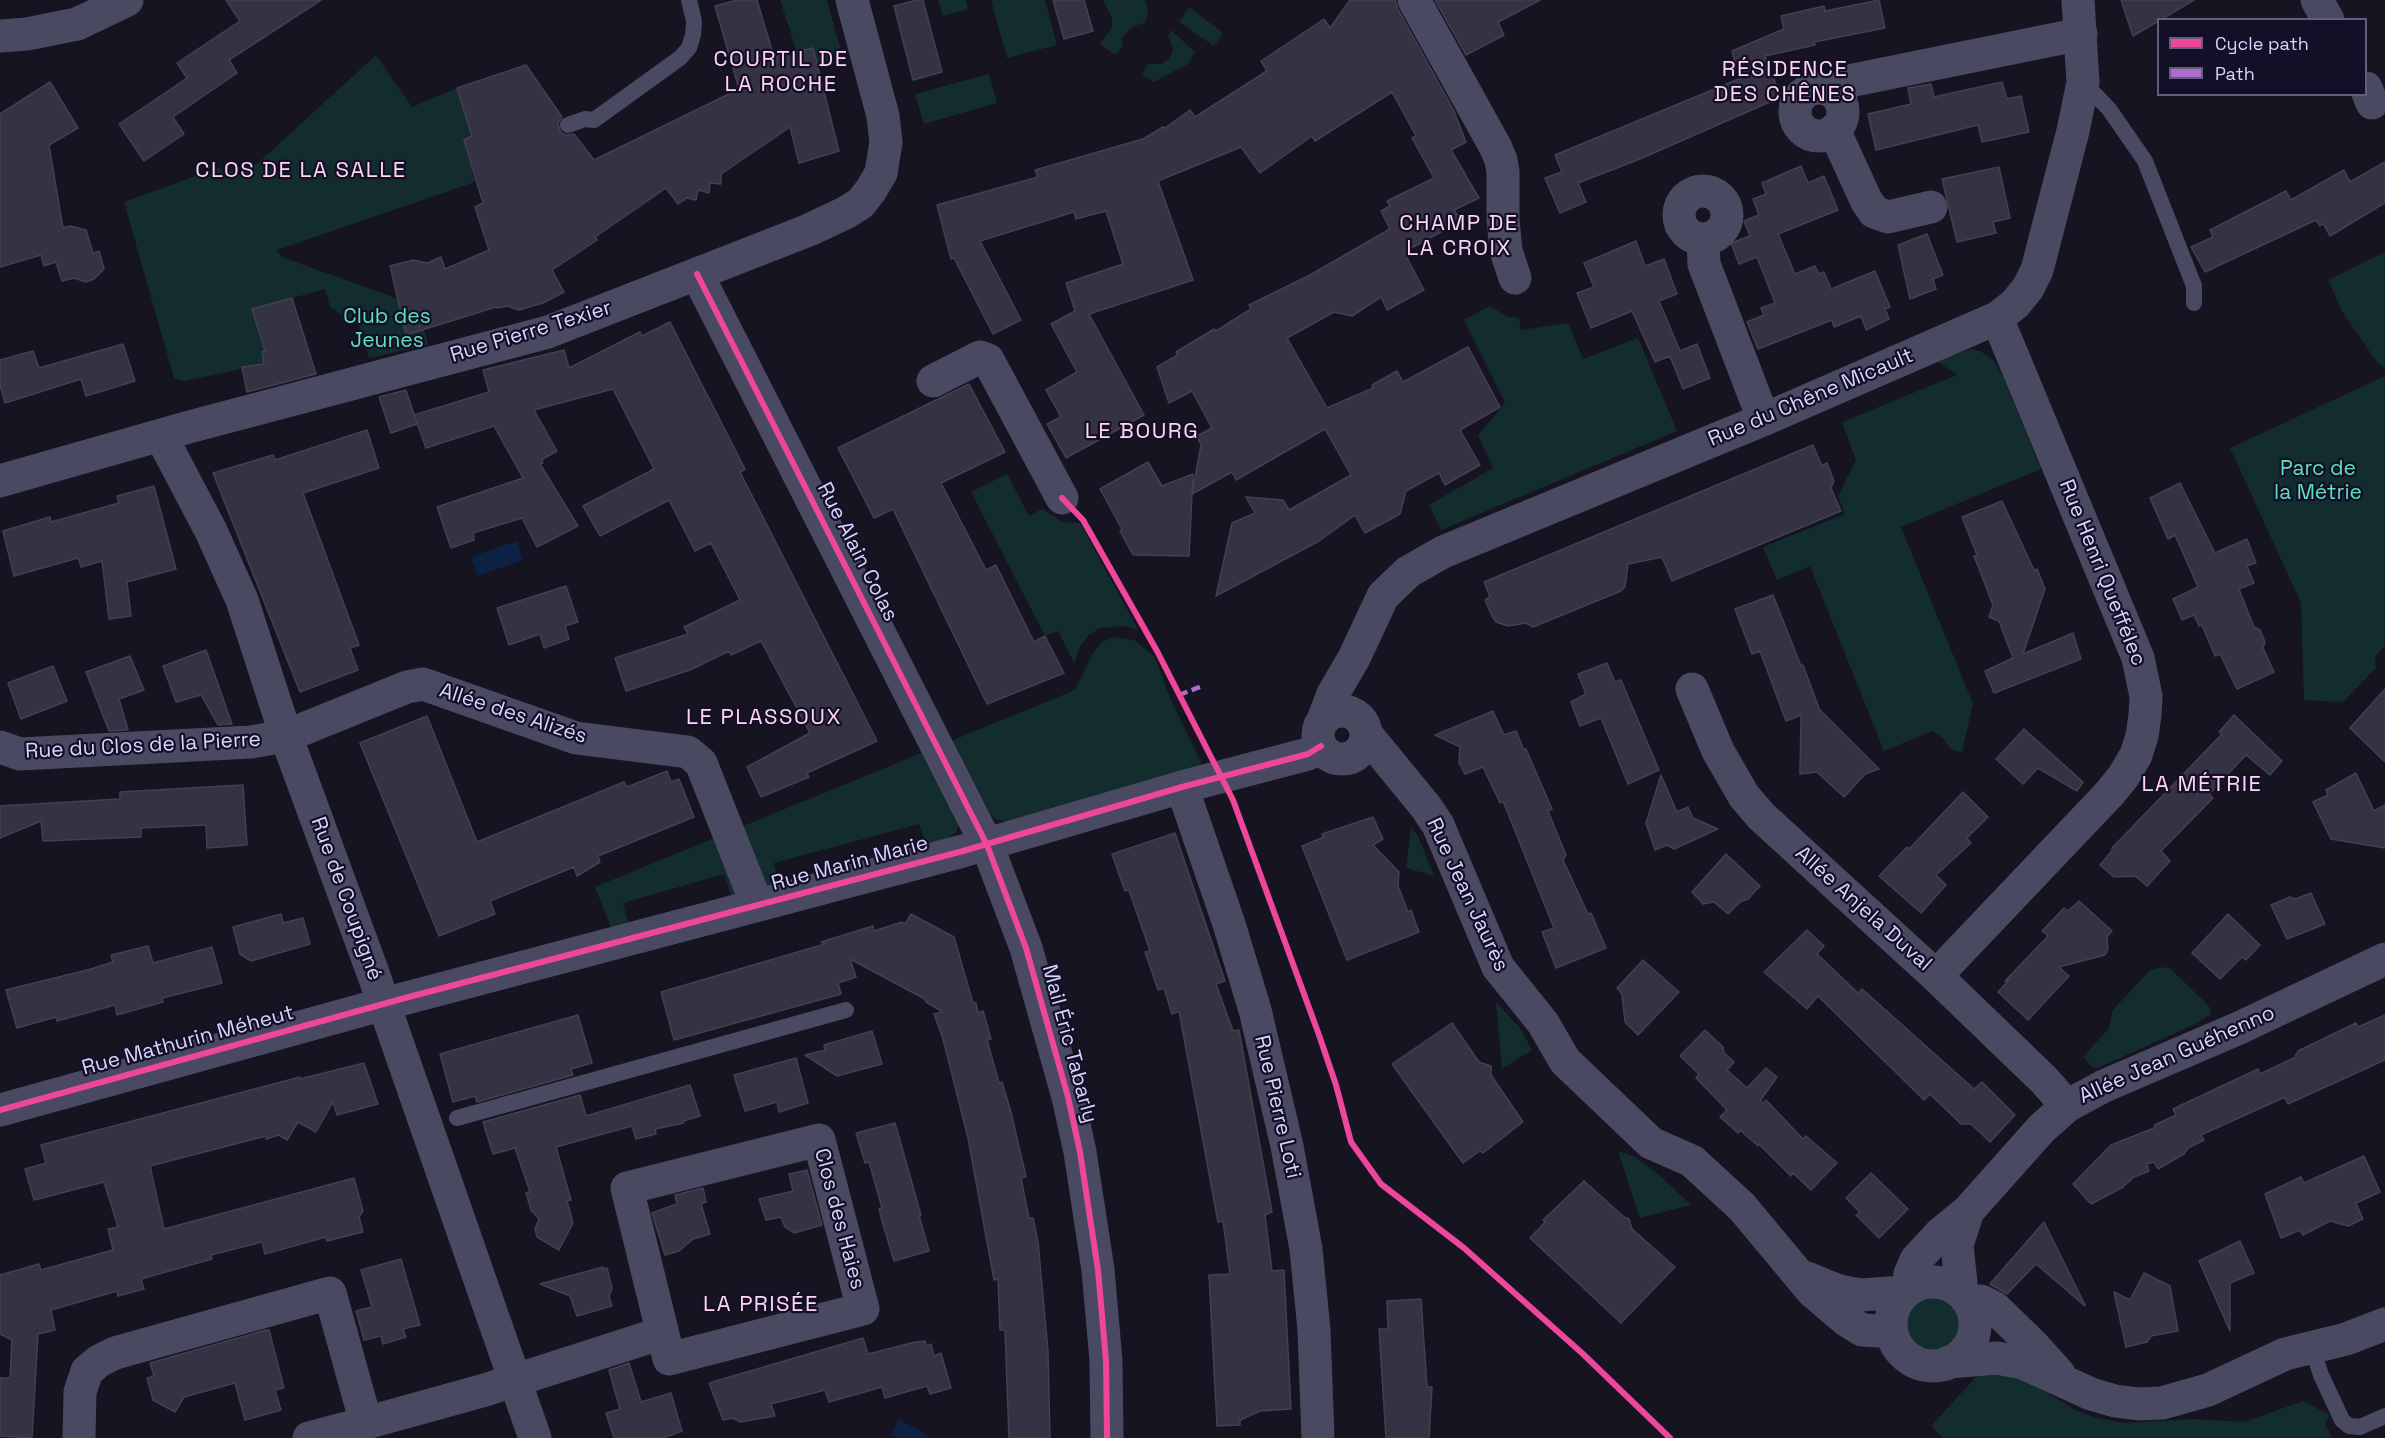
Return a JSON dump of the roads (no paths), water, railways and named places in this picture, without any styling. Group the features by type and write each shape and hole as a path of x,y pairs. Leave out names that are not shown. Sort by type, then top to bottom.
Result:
{"street":[{"path":"0,36 27,34 77,24 128,0"},
{"name":"Rue Pierre Texier","path":"0,481 548,332 809,230 847,212 861,203 871,190 881,173 885,158 884,125 852,0"},
{"path":"1414,0 1501,160 1506,251 1515,278"},
{"name":"Rue du Chêne Micault","path":"1328,742 1333,694 1354,658 1383,596 1408,572 1454,547 1765,419 1997,318 2015,304 2028,288 2037,270 2070,142 2082,82 2078,0"},
{"path":"2317,0 2327,18"},
{"path":"1834,93 1854,80 2081,34"},
{"path":"1819,88 1834,93 1843,112 1839,125 1821,136 1807,133 1797,121 1795,114 1799,99 1811,89 1819,88"},
{"path":"1834,130 1866,200 1874,212 1888,217 1931,207"},
{"path":"1703,239 1704,264 1765,419"},
{"name":"Rue Alain Colas","path":"697,274 987,845"},
{"name":"Rue Henri Queffélec","path":"1936,976 2116,786 2136,755 2145,716 2146,696 2138,658 1997,318"},
{"path":"933,381 980,357 988,360 1062,498"},
{"name":"Rue de Coupigné","path":"161,436 211,531 242,600 286,736 384,1004 535,1438"},
{"name":"Rue du Chêne Micault","path":"1354,658 1357,704 1364,727"},
{"name":"Allée des Alizés","path":"286,736 407,687 423,684 576,738 688,752 701,763 757,905"},
{"name":"Allée Anjela Duval","path":"1692,689 1718,751 1749,802 1803,856 1936,976 2044,1080 2067,1106"},
{"path":"1350,711 1364,727 1365,743 1356,755 1328,742 1328,715 1350,711"},
{"name":"Rue Jean Jaurès","path":"1364,727 1438,825 1498,967 1543,1023 1565,1061 1651,1143 1692,1161 1742,1207 1777,1252 1812,1291 1846,1320 1862,1330 1879,1331 1891,1328"},
{"name":"Rue du Clos de la Pierre","path":"0,747 20,754 251,742 286,736"},
{"path":"1328,742 1413,791"},
{"name":"Rue Marin Marie","path":"384,1004 987,845 1182,787 1308,754 1328,742"},
{"name":"Rue Pierre Loti","path":"1182,787 1229,924 1255,1010 1287,1146 1306,1249 1314,1330 1318,1438"},
{"name":"Mail Éric Tabarly","path":"987,845 1029,960 1068,1097 1080,1152 1098,1270 1106,1361 1107,1438"},
{"name":"Allée Jean Guéhenno","path":"1907,1291 1910,1274 1916,1260 1940,1234 1968,1211 2042,1128 2067,1106 2104,1086 2239,1028 2385,958"},
{"name":"Rue Mathurin Méheut","path":"0,1110 384,1004"},
{"name":"Clos des Haies","path":"819,1140 863,1309 669,1359 662,1333 627,1188 819,1140"},
{"name":"Allée Jean Guéhenno","path":"1965,1297 1957,1245 1968,1211"},
{"name":"Rue Jean Jaurès","path":"1798,1275 1850,1293 1870,1295 1907,1291"},
{"path":"1949,1362 1965,1350 1974,1331 1975,1321 1965,1297 1953,1286 1931,1282 1907,1291 1896,1303 1891,1315 1891,1328 1898,1347 1905,1356 1915,1362 1938,1366 1949,1362 1997,1358 2023,1362 2091,1394 2115,1401 2139,1404 2162,1403 2208,1390 2285,1354 2358,1336 2385,1324"},
{"path":"79,1438 80,1392 87,1371 99,1361 115,1353 330,1293 366,1423"},
{"path":"1965,1297 1995,1308 2034,1346 2064,1380"},
{"path":"309,1438 485,1390 662,1333"}],"lane":[{"path":"568,125 585,119 594,120 671,65 688,48 693,35 694,21 688,0"},
{"path":"2082,82 2115,117 2145,161 2194,286 2194,303"},
{"path":"457,1118 846,1010"},
{"path":"2312,1348 2321,1375 2342,1420 2349,1426 2360,1427 2385,1416"}],"water":[{"path":"517,541 523,560 478,576 471,557"},
{"path":"899,1419 927,1435 926,1438 898,1438 891,1434"}],"district":[{"name":"COURTIL DE LA ROCHE","path":"781,72"},
{"name":"RÉSIDENCE DES CHÊNES","path":"1785,82"},
{"name":"CLOS DE LA SALLE","path":"301,171"},
{"name":"CHAMP DE LA CROIX","path":"1459,236"},
{"name":"LE BOURG","path":"1142,432"},
{"name":"LE PLASSOUX","path":"764,718"},
{"name":"LA MÉTRIE","path":"2202,785"},
{"name":"LA PRISÉE","path":"761,1305"}],"park label":[{"name":"Club des Jeunes","path":"387,329"},
{"name":"Parc de la Métrie","path":"2318,481"}]}
